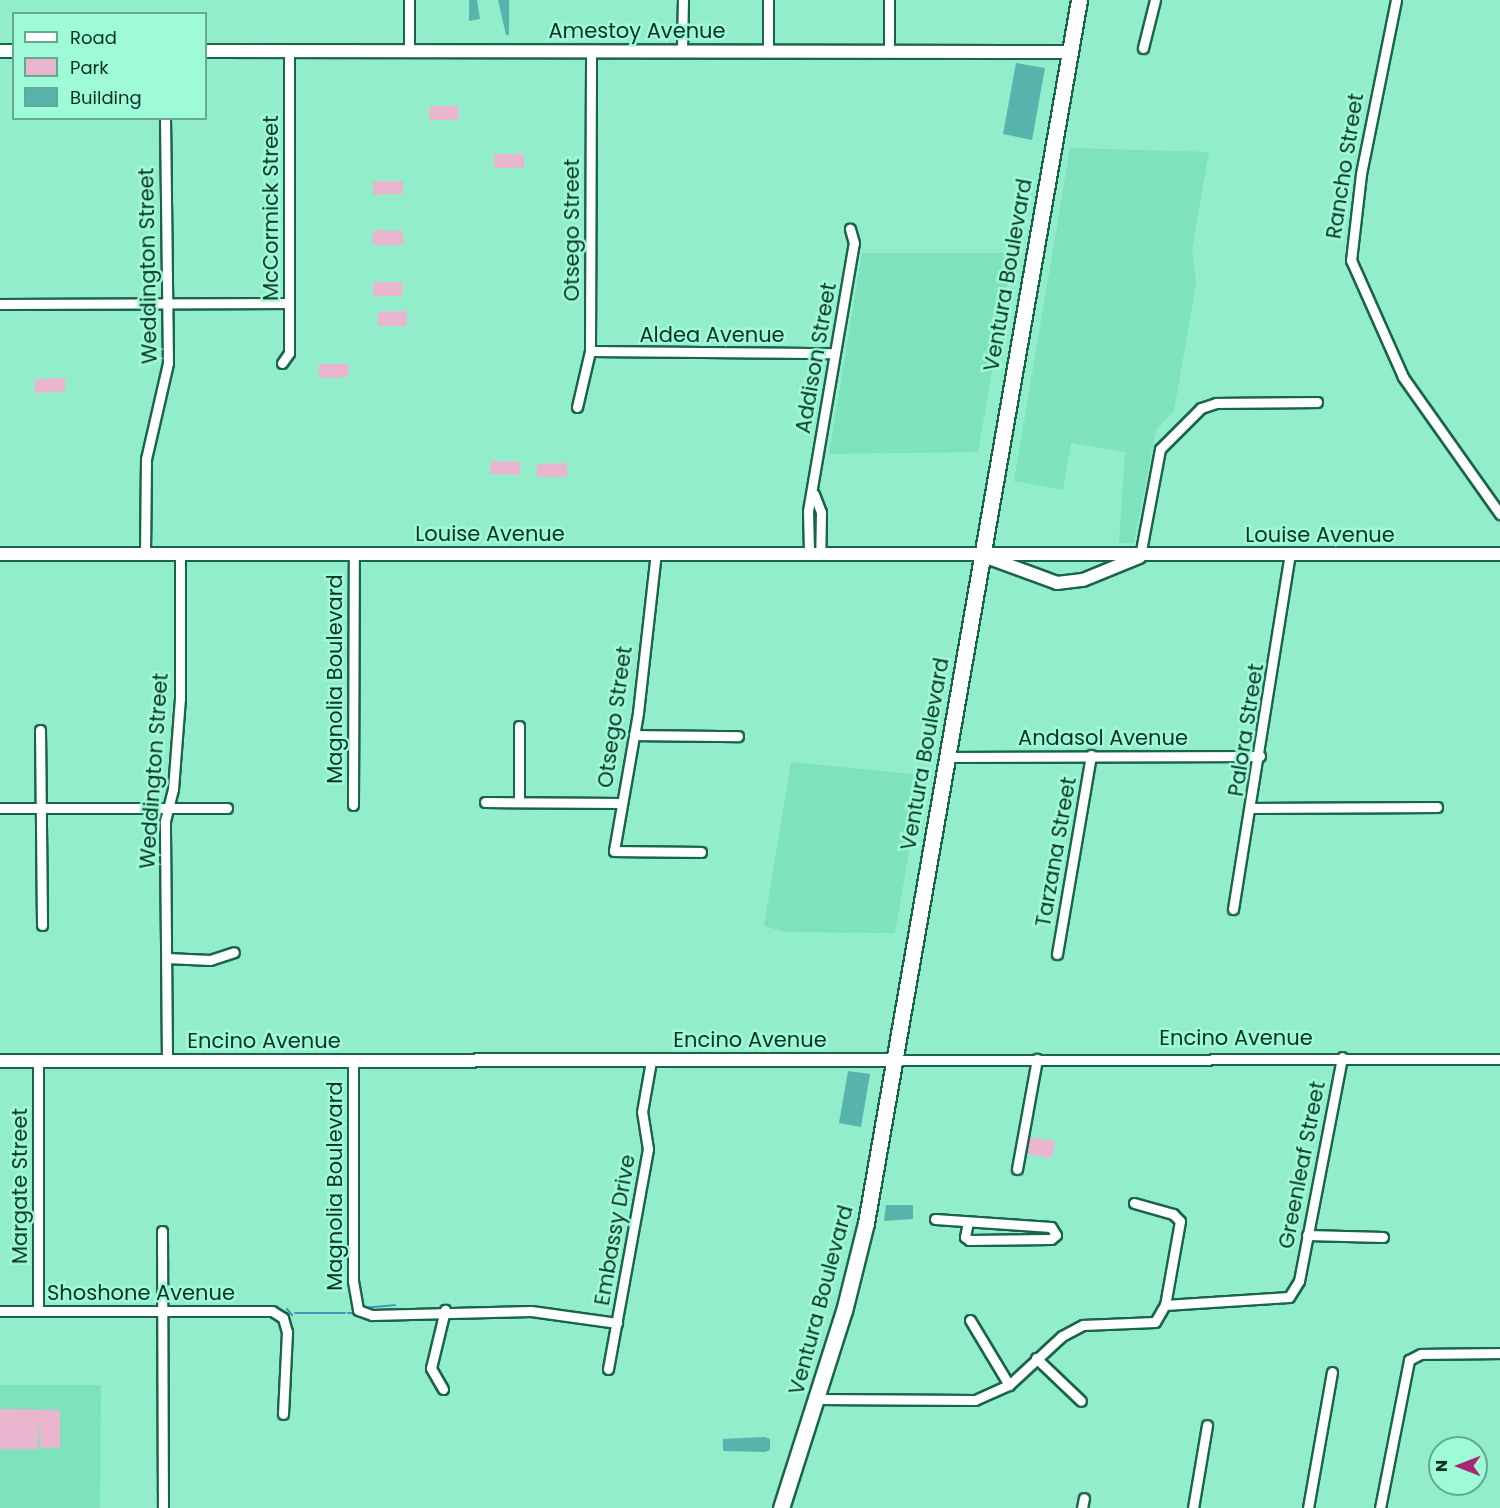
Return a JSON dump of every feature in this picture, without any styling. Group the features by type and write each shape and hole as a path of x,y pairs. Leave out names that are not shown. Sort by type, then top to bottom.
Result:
{"main road":[{"name":"Ventura Boulevard","path":"781,1508 856,1266 894,1060 1068,52 1079,0"}],"street":[{"path":"409,0 409,51"},
{"path":"682,50 683,0"},
{"path":"768,0 768,50"},
{"path":"889,50 890,0"},
{"path":"1143,48 1155,0"},
{"name":"Rancho Street","path":"1396,0 1361,174 1351,260 1403,377 1500,514"},
{"name":"Amestoy Avenue","path":"207,51 1068,52"},
{"name":"McCormick Street","path":"282,363 289,353 289,51"},
{"name":"Otsego Street","path":"577,407 590,351 591,51"},
{"name":"Weddington Street","path":"146,555 146,459 166,379 168,304 165,120"},
{"name":"Addison Street","path":"814,551 821,512 814,494 854,243 850,229"},
{"path":"0,304 289,303"},
{"name":"Aldea Avenue","path":"590,351 835,353"},
{"path":"1140,556 1160,449 1207,404 1317,402"},
{"name":"Louise Avenue","path":"0,554 180,556 814,551 981,555 1066,550 1140,556 1500,554"},
{"name":"Otsego Street","path":"656,552 634,735 614,851 701,852"},
{"name":"Magnolia Boulevard","path":"353,805 354,554"},
{"name":"Louise Avenue","path":"981,555 1058,583 1083,580 1140,556"},
{"name":"Palora Street","path":"1233,909 1252,808 1290,555"},
{"name":"Weddington Street","path":"167,1060 167,808 180,698 180,556"},
{"path":"519,726 519,802"},
{"path":"40,730 42,925"},
{"path":"634,735 738,736"},
{"name":"Tarzana Street","path":"1057,954 1091,755"},
{"name":"Andasol Avenue","path":"946,757 1260,756"},
{"path":"485,802 622,802"},
{"path":"1252,808 1437,807"},
{"path":"0,808 227,808"},
{"path":"167,962 210,960 234,952"},
{"name":"Encino Avenue","path":"0,1061 1341,1057 1500,1059"},
{"name":"Greenleaf Street","path":"1165,1305 1280,1301 1289,1297 1299,1281 1341,1057"},
{"path":"1017,1169 1037,1059"},
{"name":"Embassy Drive","path":"609,1369 648,1149 642,1112 651,1060"},
{"name":"Margate Street","path":"38,1061 38,1311"},
{"name":"Magnolia Boulevard","path":"353,1061 353,1281 358,1310 372,1315 446,1311"},
{"path":"816,1399 975,1400 1009,1385 1036,1358 1070,1331 1098,1322 1155,1322 1165,1305 1180,1221 1173,1214 1134,1203"},
{"path":"935,1219 968,1222 1011,1228 1056,1231 1051,1239 966,1239 968,1222"},
{"path":"1010,1239 1011,1228"},
{"path":"162,1231 163,1508"},
{"path":"1307,1235 1383,1238"},
{"name":"Shoshone Avenue","path":"0,1311 262,1309 280,1316 287,1332 283,1414"},
{"path":"443,1389 431,1368 446,1311 531,1311 617,1323"},
{"path":"969,1320 1009,1385"},
{"path":"1380,1508 1409,1360 1421,1354 1500,1353"},
{"path":"1036,1358 1081,1401"},
{"path":"1308,1508 1332,1372"},
{"path":"1193,1508 1207,1425"}],"shaded area":[{"path":"1070,148 1209,152 1192,249 1196,284 1174,411 1156,430 1134,543 1119,543 1125,452 1071,443 1063,490 1014,481"},
{"path":"862,253 1013,253 978,452 829,454"},
{"path":"791,762 922,775 895,933 786,932 764,926"},
{"path":"0,1385 101,1385 100,1508 0,1508"}],"green space":[{"path":"429,106 459,106 458,120 429,120"},
{"path":"494,154 524,154 524,168 494,168"},
{"path":"373,181 403,181 403,194 373,195"},
{"path":"373,230 403,231 403,245 372,245"},
{"path":"373,282 403,282 402,296 373,296"},
{"path":"407,311 407,326 378,326 378,312"},
{"path":"319,364 349,364 348,377 319,378"},
{"path":"65,378 65,392 35,393 35,379"},
{"path":"491,461 520,462 520,475 490,474"},
{"path":"567,463 567,477 537,477 537,464"},
{"path":"1030,1137 1055,1141 1052,1158 1027,1154"},
{"path":"0,1409 60,1410 60,1448 40,1448 39,1415 38,1449 0,1449"}],"building":[{"path":"469,0 477,0 480,19 469,21"},
{"path":"498,0 509,0 509,35 506,35"},
{"path":"1016,63 1045,68 1032,140 1003,134"},
{"path":"848,1071 870,1074 861,1127 839,1123"},
{"path":"886,1205 913,1205 913,1219 884,1221"},
{"path":"765,1437 770,1439 770,1450 765,1452 723,1451 723,1439"}],"waterway":[{"path":"362,1308 395,1305"},
{"path":"287,1309 292,1315"},
{"path":"295,1313 345,1313"},
{"path":"348,1313 356,1313"}]}
